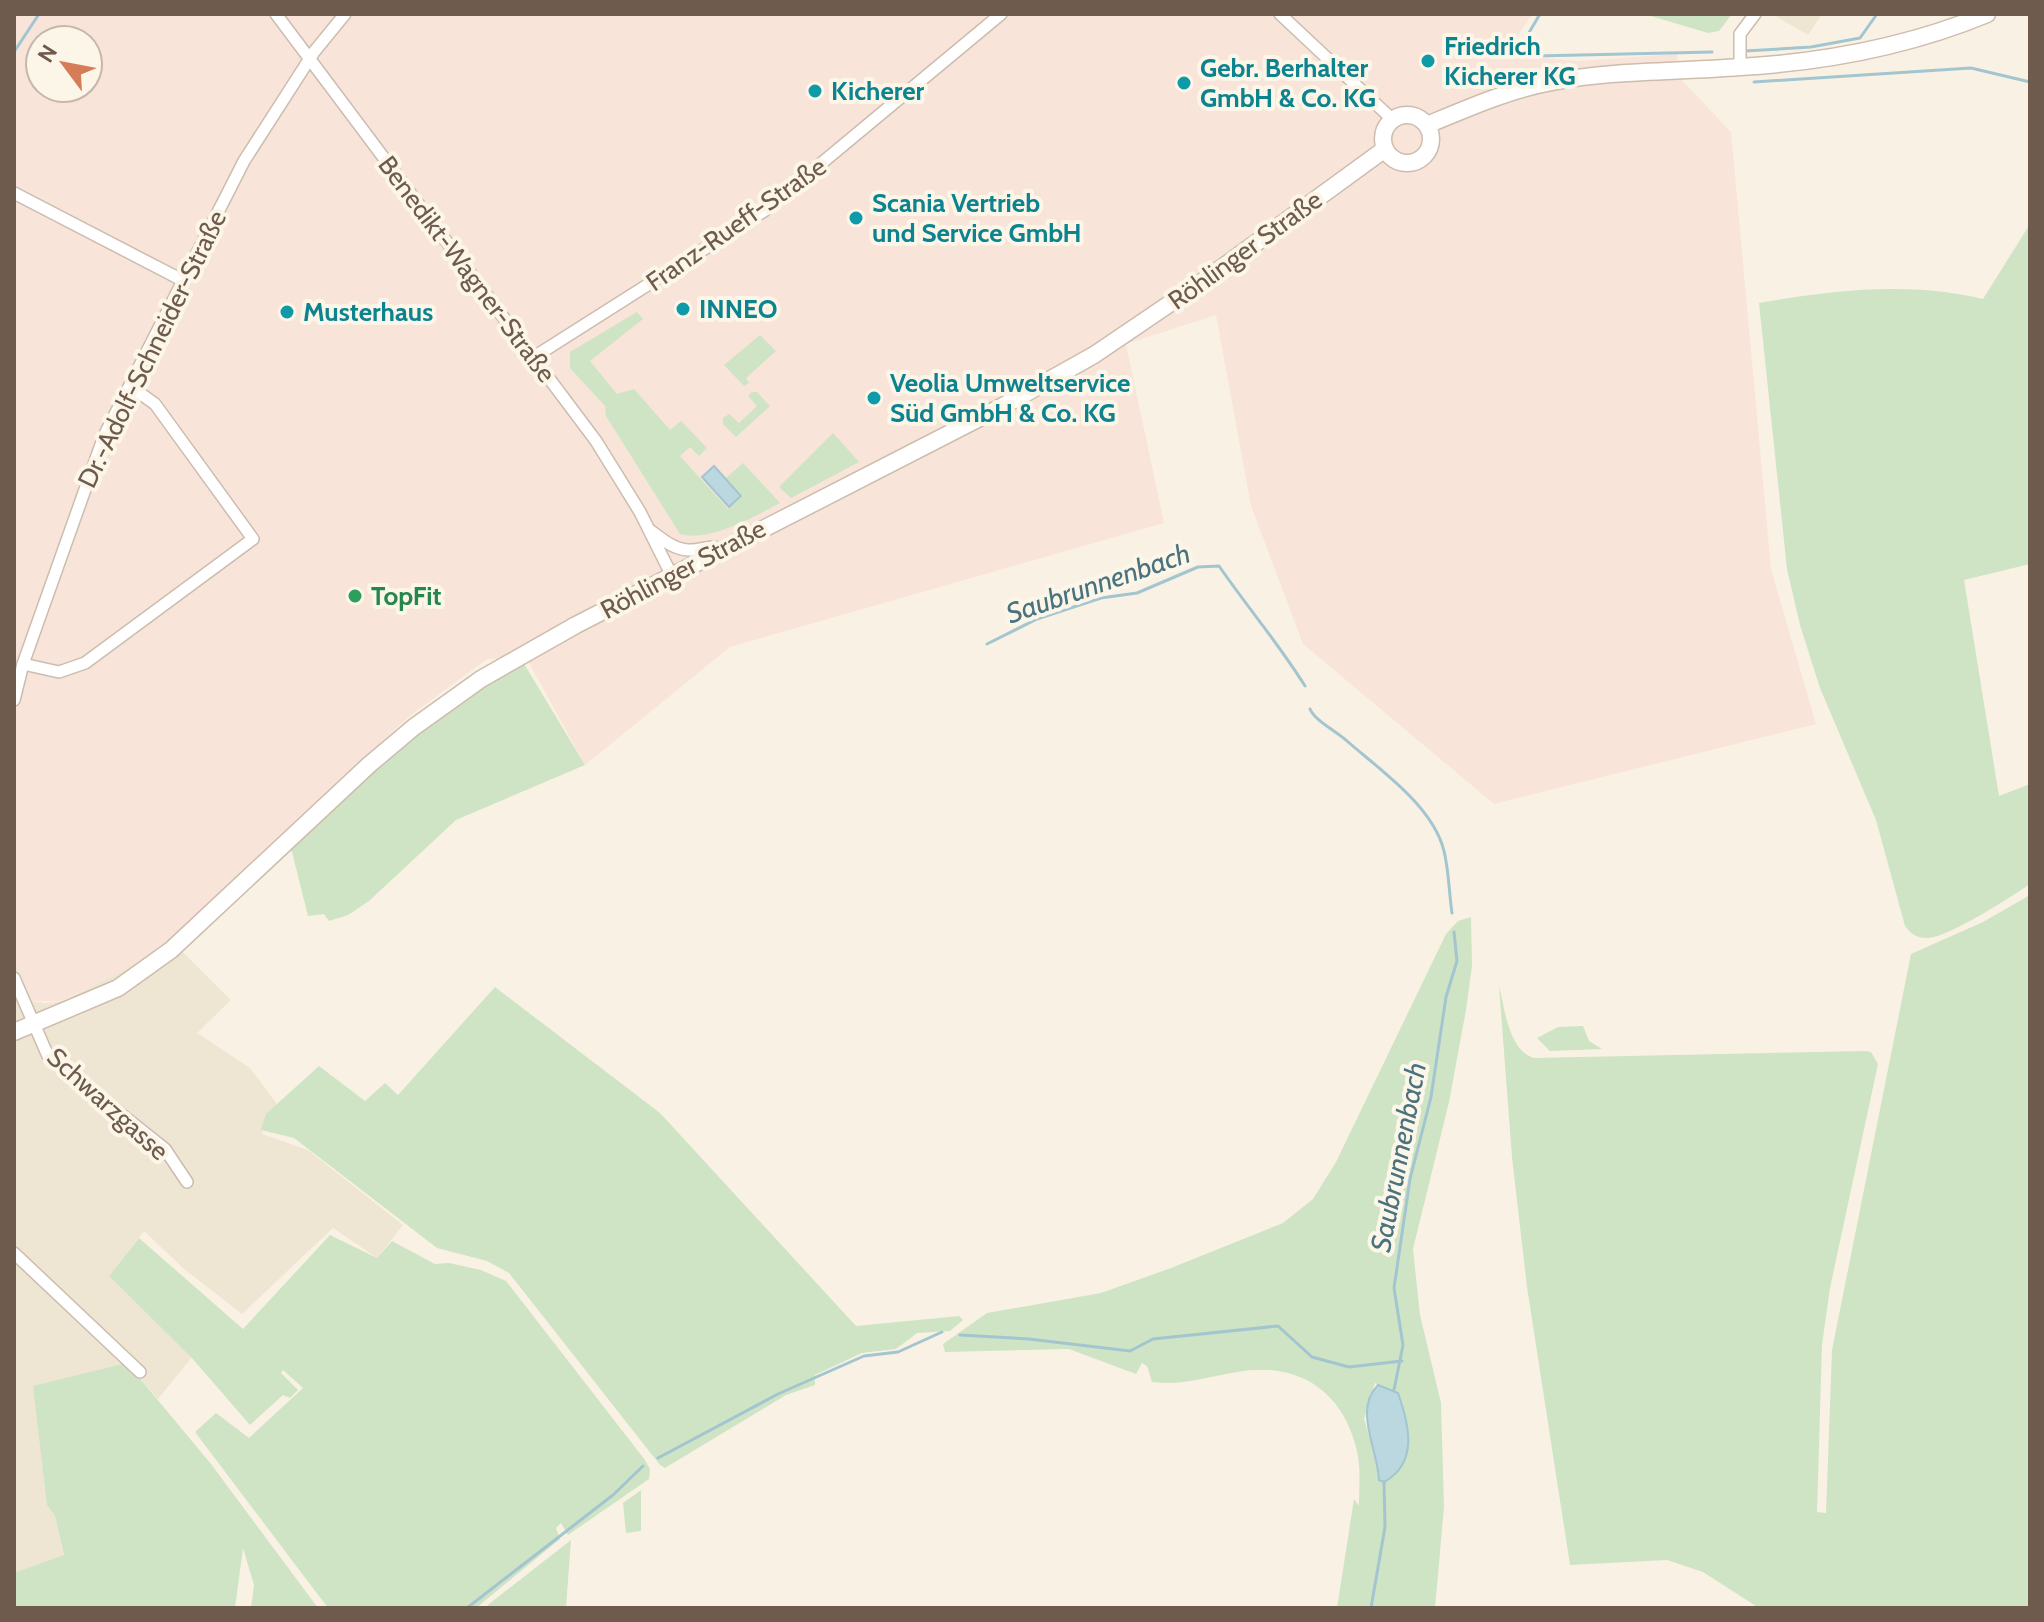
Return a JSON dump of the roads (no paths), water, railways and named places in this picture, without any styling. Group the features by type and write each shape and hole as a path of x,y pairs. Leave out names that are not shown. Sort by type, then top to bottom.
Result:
{"street":[{"name":"Benedikt-Wagner-Straße","path":"276,14 596,441 650,531 672,576"},
{"name":"Dr.-Adolf-Schneider-Straße","path":"14,700 23,664 91,467 130,386 244,161 310,59 345,14"},
{"name":"Franz-Rueff-Straße","path":"534,357 764,211 1001,14"},
{"path":"1280,14 1393,120"},
{"path":"1740,67 1740,34 1755,14"},
{"path":"1427,125 1430,146 1415,161 1394,160 1385,149 1384,133 1393,120 1407,115 1427,125 1496,96 1550,82 1594,75 1821,60 1878,50 1940,33 1987,14"},
{"name":"Röhlinger Straße","path":"14,1032 118,988 171,950 370,764 445,704 532,649 1003,406 1094,355 1212,275 1385,149"},
{"path":"14,193 182,280"},
{"path":"23,664 59,672 85,663 253,539 155,404 130,386"},
{"path":"650,531 687,550 711,545 722,549"},
{"path":"14,978 32,1024"},
{"name":"Schwarzgasse","path":"32,1024 48,1056 165,1149 187,1182"},
{"path":"14,1253 140,1372"}],"water":[{"path":"714,466 741,496 729,507 702,477"},
{"path":"1378,1385 1398,1393 1408,1430 1407,1454 1395,1474 1384,1482 1379,1480 1367,1418 1367,1406"}],"waterway":[{"path":"14,52 39,14"},
{"path":"254,14 261,14"},
{"path":"1540,14 1527,36 1529,53 1536,56 1712,52"},
{"path":"1745,51 1811,47 1860,38 1877,14"},
{"path":"1754,82 1971,68 2030,82"},
{"name":"Saubrunnenbach","path":"987,644 1037,619 1101,598 1137,593 1198,567 1219,566 1305,686"},
{"name":"Saubrunnenbach","path":"1310,709 1321,722 1404,790 1429,819 1444,851 1452,913"},
{"name":"Saubrunnenbach","path":"1394,1390 1403,1345 1394,1288 1410,1179 1431,1097 1446,997 1457,961 1454,932"},
{"path":"960,1335 1029,1339 1130,1351 1153,1339 1278,1326 1312,1357 1349,1367 1402,1361"},
{"path":"658,1458 778,1394 864,1356 898,1352 942,1332"},
{"path":"467,1608 613,1495 643,1466"},
{"name":"Saubrunnenbach","path":"1371,1608 1385,1527 1384,1482"}],"place":[{"name":"Friedrich Kicherer KG","path":"1428,61"},
{"name":"Gebr. Berhalter GmbH & Co. KG","path":"1184,83"},
{"name":"Kicherer","path":"815,91"},
{"name":"Scania Vertrieb und Service GmbH","path":"856,218"},
{"name":"INNEO","path":"683,309"},
{"name":"Musterhaus","path":"287,312"},
{"name":"Veolia Umweltservice Süd GmbH & Co. KG","path":"874,398"},
{"name":"TopFit","path":"355,596"}]}
